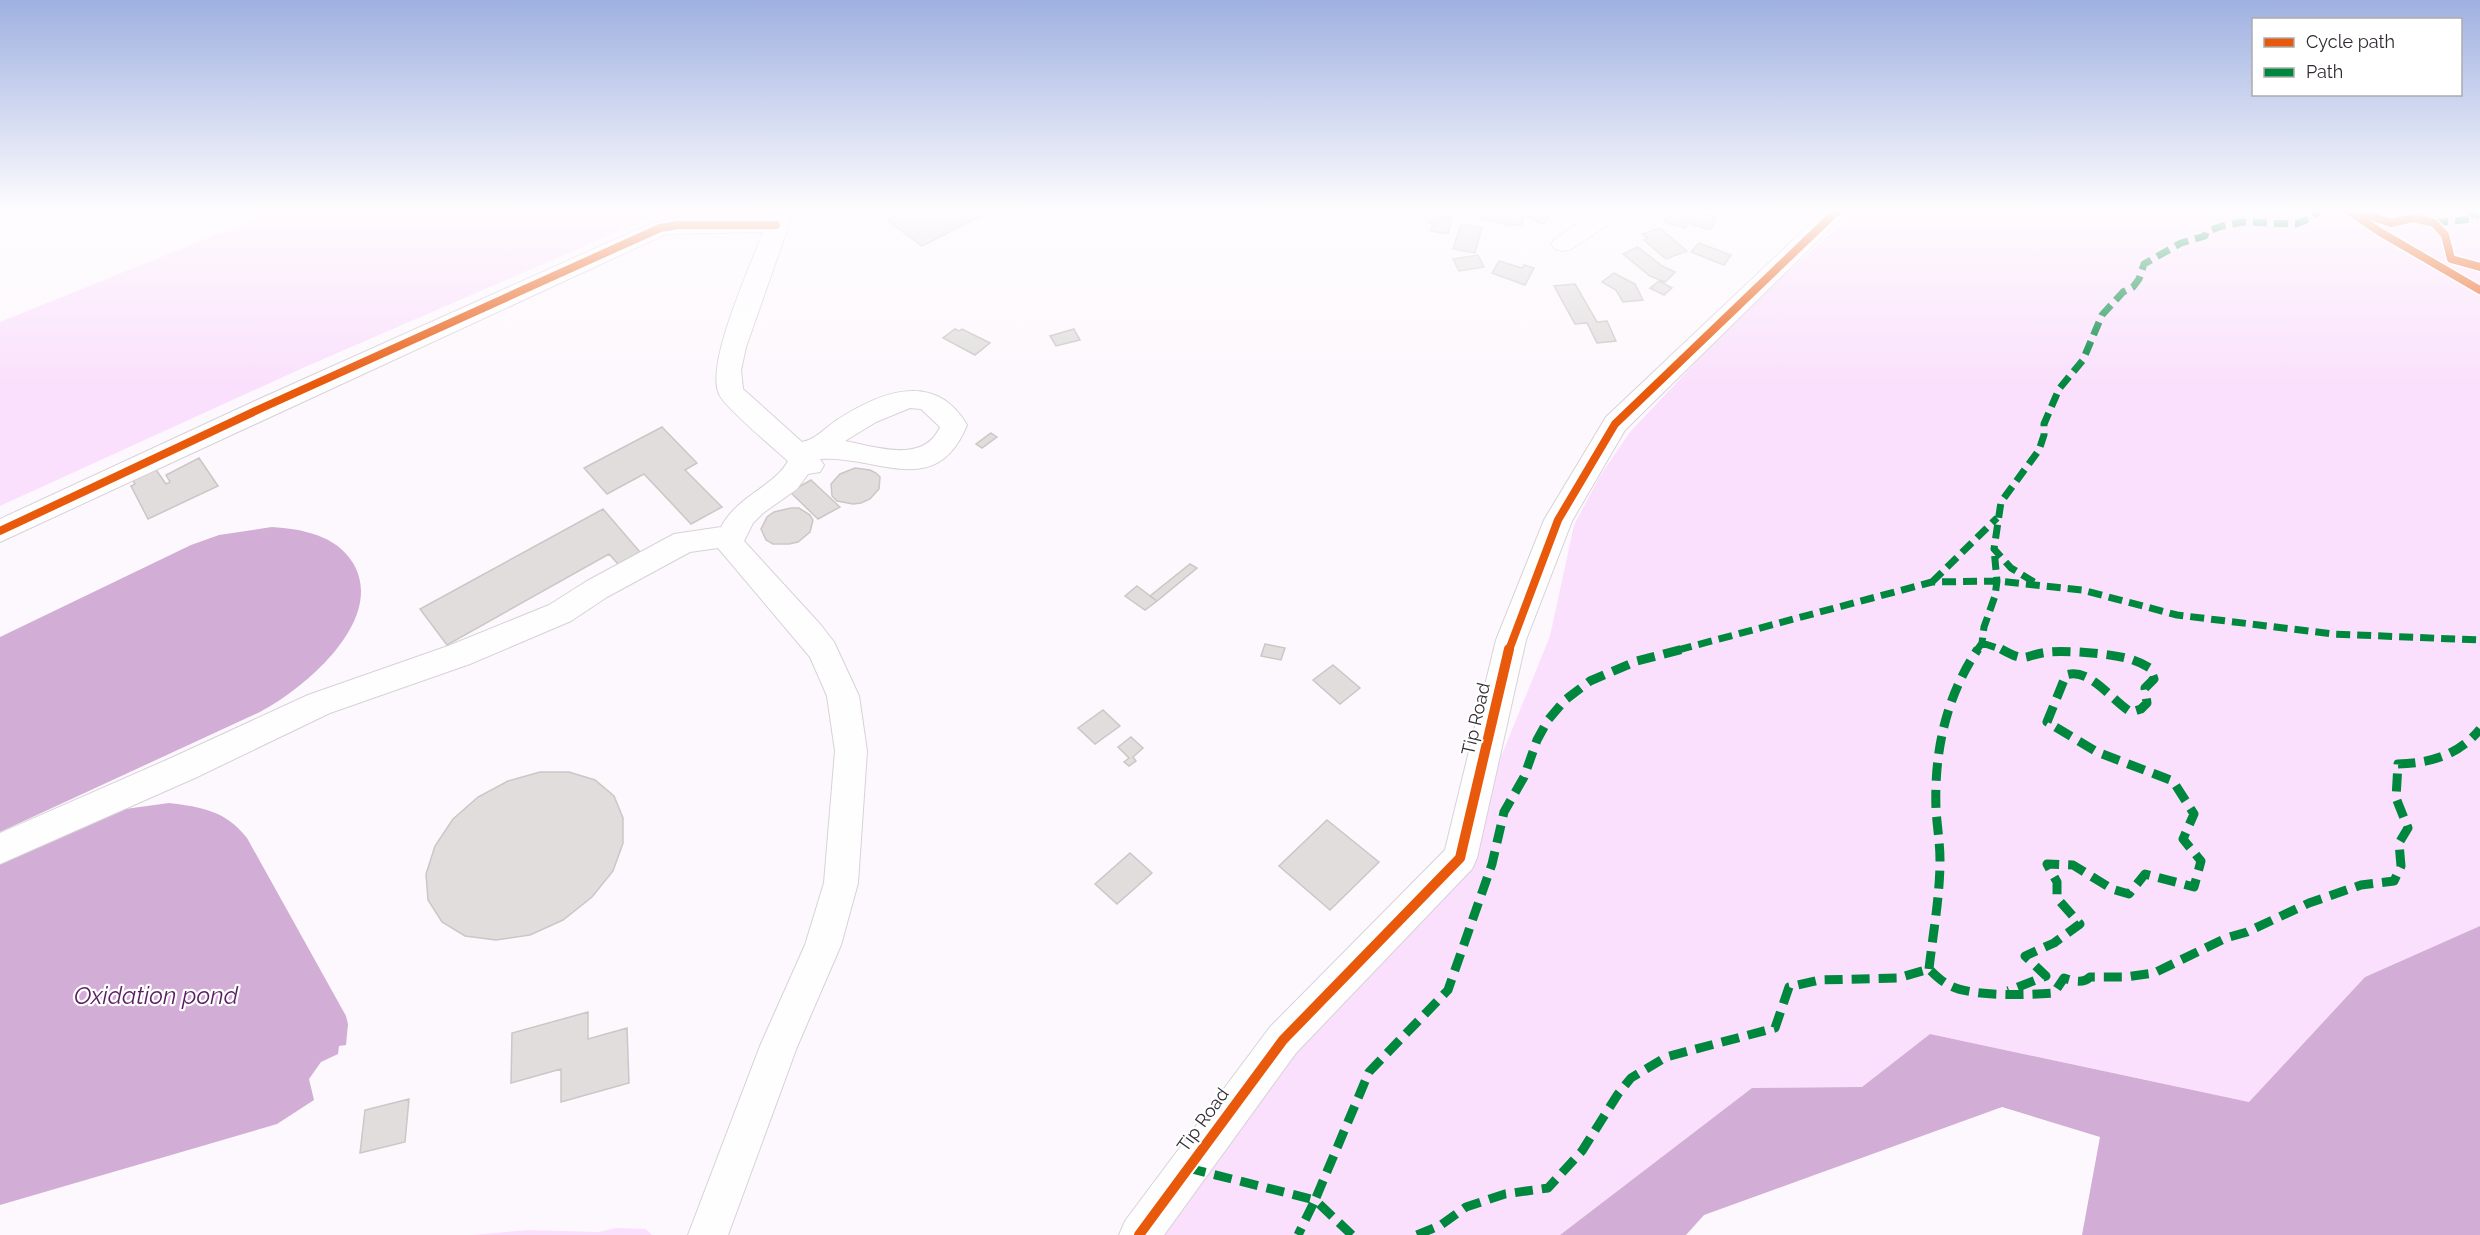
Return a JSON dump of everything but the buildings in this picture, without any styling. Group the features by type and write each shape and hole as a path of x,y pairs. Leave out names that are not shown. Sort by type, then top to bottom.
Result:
{"street":[{"path":"0,531 264,407 572,268"},
{"path":"708,1235 779,1046 823,945 841,883 851,751 843,696 823,651 809,632 729,543 738,520 750,507 791,479 808,458 731,393 728,363 762,268"},
{"name":"Tip Road","path":"1139,1235 1283,1040 1460,858 1511,640 1558,519 1615,424 1778,268"},
{"path":"0,849 84,810 193,764 319,704 459,655 560,613 597,589 684,542 731,536"}],"shaded area":[{"path":"134,268 535,268 305,367 0,506 0,322"},
{"path":"1792,268 2480,268 2480,926 2365,977 2249,1102 1930,1034 1862,1087 1752,1088 1560,1235 1139,1235 1460,858 1550,636 1574,525 1600,476 1630,432 1746,309"},
{"path":"616,1228 646,1229 652,1235 473,1235 528,1230 599,1232"}],"water":[{"path":"272,527 317,535 346,553 353,563 361,585 359,607 350,629 336,650 298,687 260,712 0,832 0,637 191,545 219,535"},
{"name":"Oxidation pond","path":"169,803 192,806 222,816 247,838 346,1016 348,1024 346,1045 339,1046 338,1054 321,1062 309,1079 314,1100 277,1124 0,1205 0,861 118,810"},
{"path":"2480,926 2480,1235 2082,1235 2100,1137 2002,1107 1704,1215 1686,1235 1560,1235 1752,1088 1862,1087 1930,1034 2249,1102 2365,977"}],"marked path":[{"path":"2034,582 2011,568 1994,549 2001,502 2039,450 2044,435 2044,424 2059,389 2083,360 2102,315 2123,292 2133,287 2143,268"},
{"path":"1932,582 1997,518"},
{"path":"1929,969 1940,860 1936,809 1937,767 1950,700 1963,671 1982,643 1984,627 1995,596 1997,581 1994,549"},
{"path":"1352,1235 1315,1200 1369,1072 1448,990 1492,864 1504,812 1524,777 1537,740 1548,720 1565,700 1590,681 1637,661 1932,582 1997,581 2082,590 2177,615 2333,634 2480,640"},
{"path":"1982,643 1996,646 2017,658 2025,659 2048,652 2087,654 2132,659 2150,668 2154,679 2145,688 2147,703 2141,709 2131,712 2115,702 2089,679 2072,673 2066,675 2049,712 2047,722 2097,752 2173,781 2194,814 2183,839 2201,861 2194,887 2145,874 2129,894 2112,889 2073,865 2047,864 2057,882 2057,898 2080,924 2054,943 2025,956 2046,976 2008,991"},
{"path":"1417,1235 1441,1225 1466,1207 1505,1194 1548,1188 1582,1151 1618,1094 1631,1078 1666,1057 1775,1028 1789,987 1819,980 1898,978 1929,969 1952,987 1967,991 2033,995 2054,993 2064,978 2075,982 2087,980 2090,977 2126,977 2154,973 2226,938 2247,932 2309,903 2361,885 2394,881 2401,866 2399,843 2408,828 2396,798 2398,764 2444,757 2464,746 2480,729"},
{"path":"1188,1168 1315,1200 1298,1235"}],"cycle path":[{"path":"0,531 264,407 572,268"},
{"path":"1139,1235 1283,1040 1460,858 1511,640 1558,520 1615,424 1778,268"},
{"path":"2441,268 2480,290"}]}
